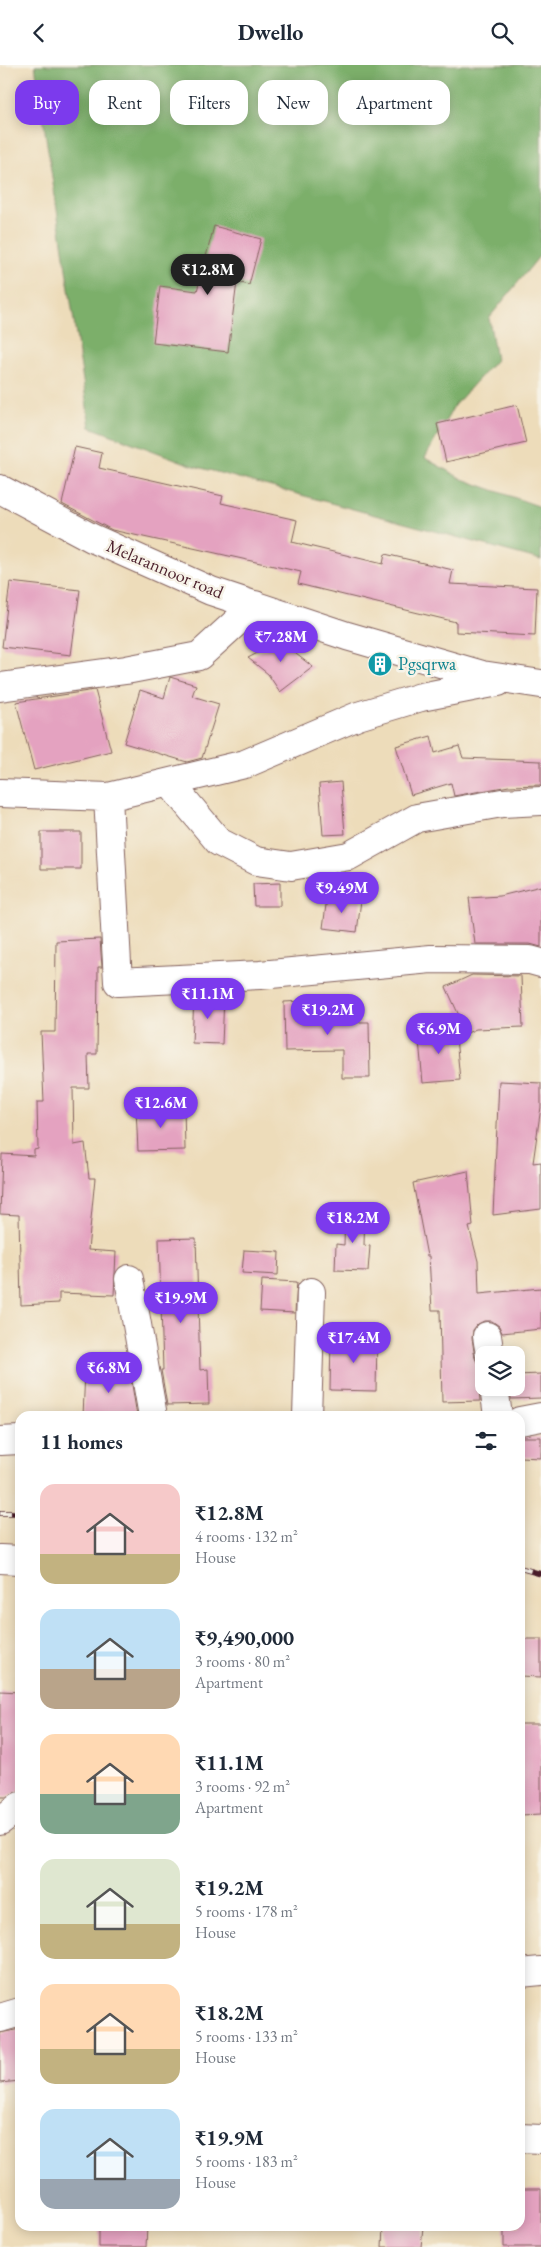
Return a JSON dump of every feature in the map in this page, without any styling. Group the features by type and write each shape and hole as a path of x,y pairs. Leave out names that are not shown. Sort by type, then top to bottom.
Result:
{"street":[{"name":"Melarannoor road","path":"0,489 92,538 211,591 347,636 482,675 541,684"},
{"path":"0,687 126,670 199,656 255,605"},
{"path":"0,793 108,797 245,764 358,716 420,697 507,680"},
{"path":"170,783 219,842 256,861 291,866 349,855 417,818 502,803 541,801"},
{"path":"108,797 118,982 260,975 431,959 530,960 541,963"},
{"path":"129,1279 152,1411"},
{"path":"308,1411 311,1292"},
{"path":"495,1396 497,1411"},
{"path":"525,1420 541,1417"},
{"path":"0,1441 15,1440"},
{"path":"0,1559 15,1560"},
{"path":"0,1821 15,1810"},
{"path":"525,1973 541,1971"},
{"path":"0,2018 15,2014"},
{"path":"525,2138 541,2139"}],"green space":[{"path":"35,65 541,65 541,254 489,318 496,360 454,406 425,458 462,479 541,507 541,560 194,466 90,427 44,125 79,125 79,80 37,80"}],"building":[{"path":"214,226 261,239 249,285 237,282 228,352 153,343 160,286 197,291"},
{"path":"517,405 526,443 446,462 437,424"},
{"path":"75,447 102,453 99,468 223,496 221,503 297,520 292,542 383,564 385,554 453,570 450,584 537,588 535,636 456,632 456,622 298,584 301,572 112,530 62,504"},
{"path":"10,582 80,590 71,655 2,647"},
{"path":"280,632 296,654 313,667 280,692 268,674 248,658 267,648"},
{"path":"170,677 196,685 192,696 219,704 202,758 187,762 124,743 140,690 164,698"},
{"path":"95,690 111,751 34,770 16,702"},
{"path":"431,736 435,753 459,746 463,758 541,761 541,785 509,786 454,796 451,783 411,795 396,746"},
{"path":"341,782 345,834 323,835 319,784"},
{"path":"41,832 81,832 81,869 41,869"},
{"path":"280,883 280,906 254,906 253,884"},
{"path":"541,886 541,947 530,944 475,944 469,898 500,896"},
{"path":"327,897 361,900 357,932 323,928"},
{"path":"100,939 102,967 98,967 97,1054 88,1054 89,1088 73,1088 74,1145 85,1143 89,1178 95,1178 88,1250 116,1252 114,1295 59,1293 59,1303 21,1305 19,1215 0,1214 2,1154 34,1156 34,1150 38,1149 37,1102 44,1102 41,1032 55,1032 56,941"},
{"path":"472,975 521,976 523,1027 476,1029 467,1033 446,987"},
{"path":"194,996 224,997 222,1044 192,1043"},
{"path":"324,1000 324,1022 369,1022 370,1078 342,1078 342,1050 285,1051 284,1002"},
{"path":"455,1027 460,1080 423,1083 418,1030"},
{"path":"499,1081 541,1083 541,1107 533,1163 541,1162 541,1209 493,1215"},
{"path":"184,1106 185,1150 138,1151 136,1108"},
{"path":"468,1171 473,1226 469,1227 478,1261 479,1294 541,1288 541,1329 502,1333 499,1326 492,1321 484,1321 473,1330 475,1396 480,1396 480,1401 442,1402 440,1310 432,1310 429,1256 427,1256 413,1183"},
{"path":"345,1209 365,1210 364,1245 370,1246 368,1271 335,1270 336,1244 344,1245"},
{"path":"196,1238 200,1370 208,1369 209,1404 167,1405 161,1370 163,1370 159,1239"},
{"path":"244,1250 279,1252 278,1275 242,1273"},
{"path":"262,1280 297,1282 295,1313 260,1311"},
{"path":"331,1337 377,1338 376,1391 330,1390"},
{"path":"85,1371 130,1372 136,1411 83,1411"},
{"path":"541,1374 541,1398 511,1399 511,1396 525,1396 525,1375"},
{"path":"525,1437 541,1437 541,1458 525,1457"},
{"path":"525,1639 541,1639 541,1677 525,1676"},
{"path":"0,1691 15,1692 15,1793 0,1797"},
{"path":"525,1724 541,1724 541,1814 525,1815"},
{"path":"15,2030 15,2082 0,2083 0,2033"},
{"path":"525,2189 541,2189 541,2247 504,2247 504,2231 525,2231"},
{"path":"99,2231 147,2231 146,2247 99,2247"},
{"path":"383,2231 423,2231 421,2247 382,2247"}],"railway":[{"path":"0,1513 15,1513"},
{"path":"525,1569 541,1574"}],"place":[{"name":"Pgsqrwa","path":"380,664"}]}
